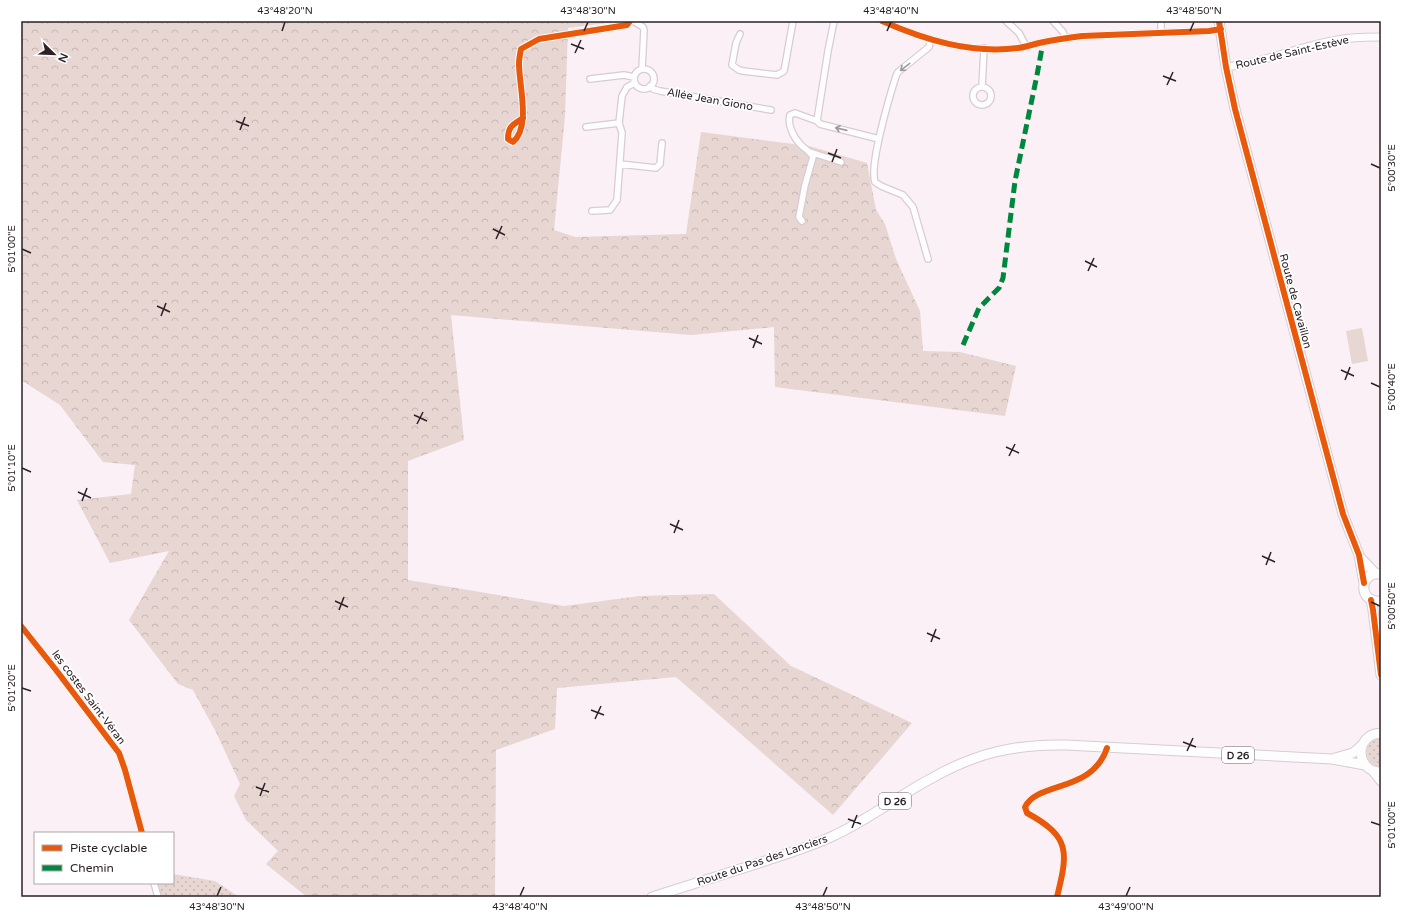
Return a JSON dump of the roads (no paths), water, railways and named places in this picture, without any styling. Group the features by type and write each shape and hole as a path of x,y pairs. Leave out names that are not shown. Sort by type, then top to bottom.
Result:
{"main road":[{"name":"Route de Cavaillon","path":"1220,25 1226,67 1235,109 1343,514 1359,555 1364,583 1364,593 1371,600"},
{"name":"Route de Cavaillon","path":"1359,555 1364,562 1378,574"},
{"path":"1364,583 1369,577 1378,574"},
{"path":"1381,601 1371,600 1381,675"},
{"path":"1376,631 1381,607"},
{"name":"Route du Pas des Lanciers","path":"1332,759 1352,753 1362,745 1367,738 1380,730"},
{"name":"Route du Pas des Lanciers","path":"652,897 804,848 833,836 857,824 931,778 972,758 998,751 1035,745 1332,759 1365,765"},
{"path":"1362,745 1361,753 1365,765 1377,771 1381,781"}],"street":[{"path":"523,118 519,63 521,49 539,39 627,25 632,21 643,27 644,30 642,69"},
{"path":"740,34 736,43 732,64 739,70 743,71 777,75 784,71 793,21"},
{"path":"817,121 834,21"},
{"path":"882,21 931,40 949,44 984,48 1018,48 1065,38 1162,33 1220,25"},
{"path":"1006,21 1019,33 1026,46"},
{"path":"1053,21 1063,32 1065,38"},
{"path":"1161,21 1162,33"},
{"name":"Route de Saint-Estève","path":"1226,67 1246,64 1332,41 1356,37 1381,37"},
{"path":"928,260 913,206 903,195 875,182 873,170 879,139 896,76 898,72 929,48 931,40"},
{"path":"982,87 984,48"},
{"path":"590,79 624,75 635,80 638,86 643,88 650,86 654,80 653,75 649,70 642,69 637,72 635,80 624,90 620,110 619,123 622,133 615,204 610,210 592,211"},
{"name":"Allée Jean Giono","path":"650,86 653,89 660,91 771,110"},
{"path":"802,221 799,217 805,185 813,157 794,136 789,118 792,114 795,113 817,121 820,124 879,139"},
{"path":"586,127 619,123"},
{"path":"620,164 656,168 660,164 662,143"},
{"path":"809,152 841,162"},
{"name":"les costes Saint-Véran","path":"21,626 119,753 142,832"},
{"path":"1057,897 1064,868 1062,842 1053,830 1042,821 1027,813 1025,807 1028,801 1042,793 1078,780 1093,770 1104,758 1107,748"},
{"path":"154,884 158,897"}]}
